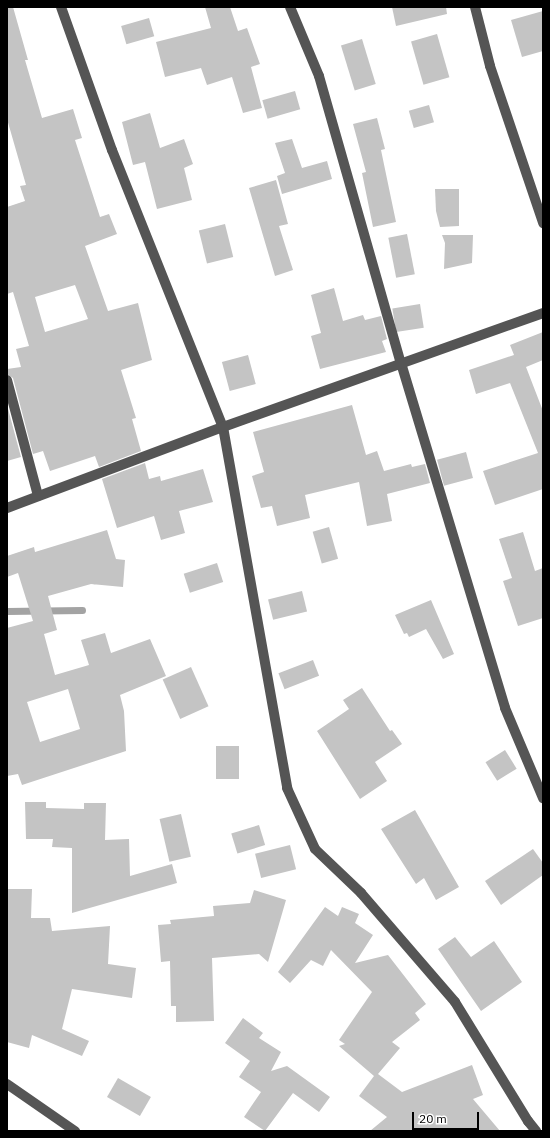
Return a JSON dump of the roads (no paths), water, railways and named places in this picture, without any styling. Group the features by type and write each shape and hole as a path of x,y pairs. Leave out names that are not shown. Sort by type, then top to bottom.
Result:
{"street":[{"path":"61,7 112,150 223,428 287,788 315,849 361,893 455,1002 528,1121 536,1131"},
{"path":"290,7 319,76 401,363 505,708 543,798"},
{"path":"475,7 490,66 543,223"},
{"path":"7,508 401,363 543,313"},
{"path":"7,380 38,496"},
{"path":"7,1084 75,1131"}],"waterway":[{"path":"7,611 82,610"}]}
